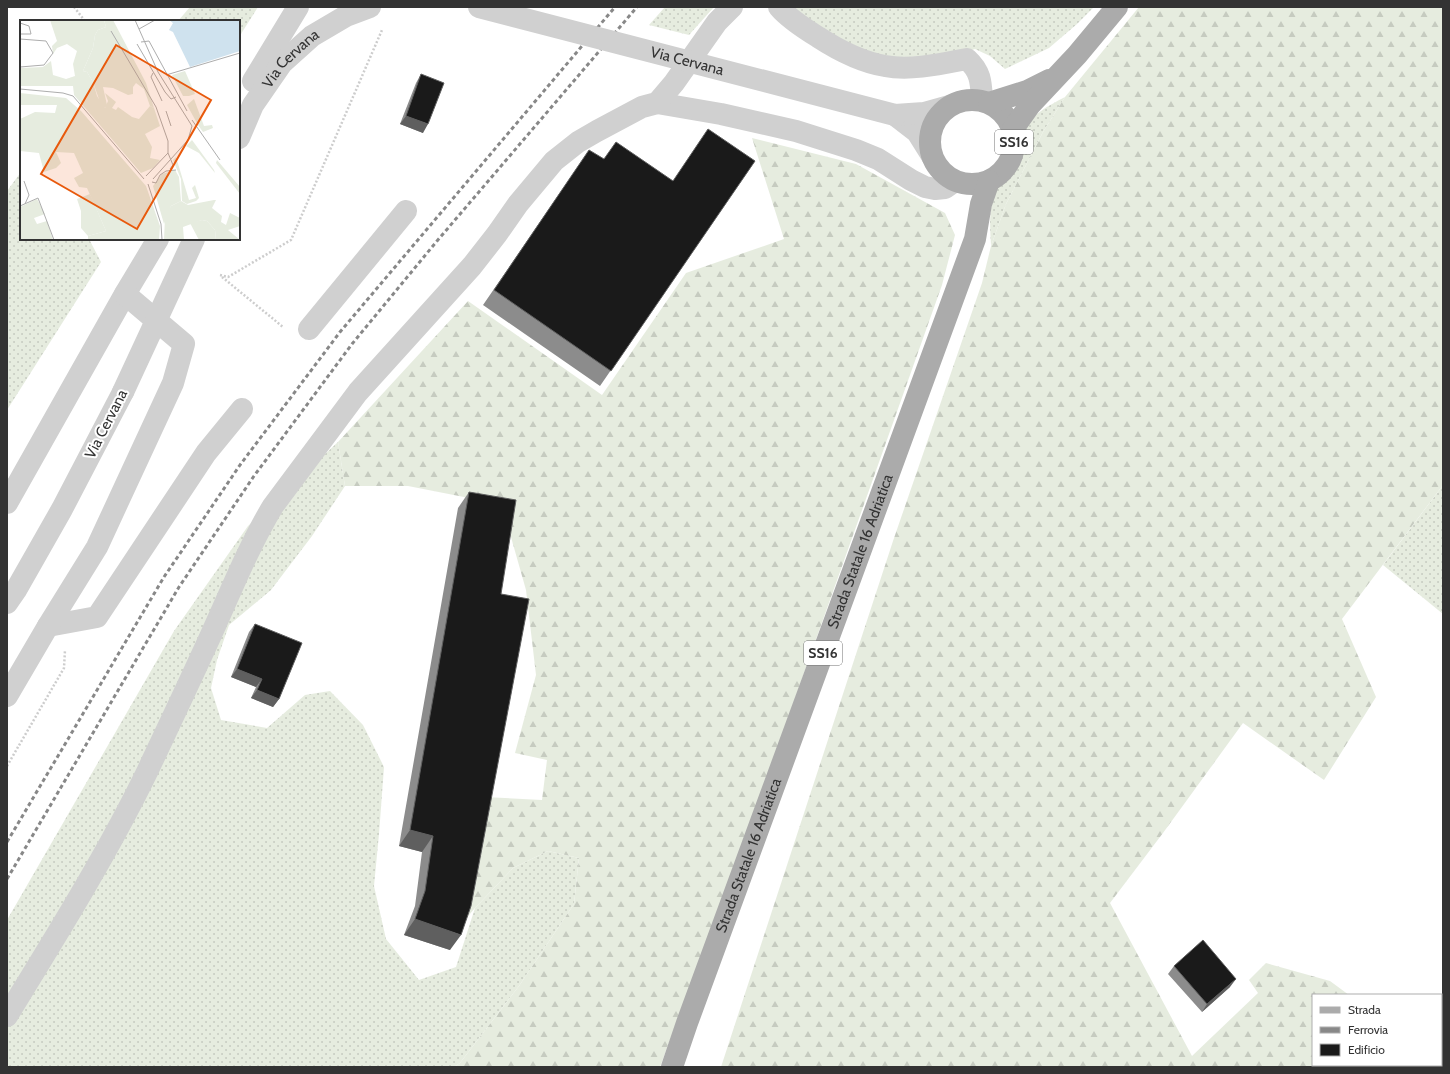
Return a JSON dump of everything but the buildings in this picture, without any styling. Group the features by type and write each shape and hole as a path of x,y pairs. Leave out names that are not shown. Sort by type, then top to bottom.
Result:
{"main road":[{"name":"SS16","path":"1013,129 1030,106 1062,72 1117,7"},
{"name":"SS16","path":"985,102 1027,91 1062,72"},
{"name":"SS16","path":"970,99 985,102 1004,114 1013,129 1014,142 1013,154 1008,165 1000,174 989,181 981,204 975,239 973,205 969,195 958,182 945,174 937,166 932,156 930,142 932,128 938,116 949,106 959,101 970,99"},
{"path":"958,182 976,184 989,181"},
{"name":"Strada Statale 16 Adriatica","path":"672,1067 975,239"}],"street":[{"path":"240,102 298,7"},
{"name":"Via Cervana","path":"240,136 253,105 282,63 312,36 346,16 370,7"},
{"name":"Via Cervana","path":"479,7 895,114 924,113 949,106"},
{"path":"779,8 812,33 841,51 879,65 895,68 933,65 967,59 974,66 980,76 985,102"},
{"path":"657,103 674,83 721,18"},
{"path":"7,1016 96,868 146,774 262,524 273,506 358,392 472,266 518,204 554,161 578,142 597,131 642,107 657,103 721,114 796,131 856,150 878,159 925,187 935,189 945,188 958,182"},
{"name":"Via Cervana","path":"895,114 917,132 932,156"},
{"path":"309,329 406,211"},
{"path":"7,501 157,240"},
{"name":"Via Cervana","path":"7,603 16,590 62,509 123,392 194,240"},
{"path":"7,696 97,547 123,494 173,383 184,344 125,294"},
{"path":"48,626 97,617 206,453 242,410"}],"path":[{"path":"74,7 84,20"},
{"path":"284,328 220,275 228,276 291,240 378,38"},
{"path":"7,766 64,668"}],"green space":[{"path":"190,7 258,7 240,35 240,20 179,20"},
{"path":"665,7 714,7 689,35 649,25"},
{"path":"784,7 1094,7 1049,48 1005,69 990,56 975,49 955,56 865,58"},
{"path":"1139,7 1443,7 1443,485 1342,619 1376,697 1324,780 1243,723 1110,903 1192,1056 1258,993 1249,980 1266,963 1330,981 1348,994 1312,994 1312,1066 1423,1066 721,1067 893,541 982,283 991,246 1006,204 1043,132 1065,97"},
{"path":"1065,97 1043,132 1006,204 991,246 990,216 995,192 998,185 1016,165 1020,156 1022,132 1030,120 1047,107"},
{"path":"752,138 856,164 945,213 955,235 942,285 782,735 660,1067 454,1067 460,1063 519,986 574,904 579,858 548,851 513,868 458,928 484,797 542,800 547,760 515,753 536,675 526,590 505,516 464,497 408,486 345,486 338,442 468,301 602,395 686,273 784,239"},
{"path":"20,173 20,240 90,240 101,262 7,410 7,191"},
{"path":"338,442 345,486 312,536 271,590 229,625 217,660 211,688 221,720 267,728 305,695 330,691 363,725 384,767 374,886 386,939 419,980 456,967 475,908 513,868 548,851 579,858 574,904 519,986 460,1063 454,1067 7,1067 7,920 174,631 248,526"},
{"path":"1443,485 1443,614 1383,565"}],"railway":[{"path":"7,842 164,577 240,465 340,332 615,7"},
{"path":"7,879 179,587 254,476 352,344 437,241 637,7"}]}
